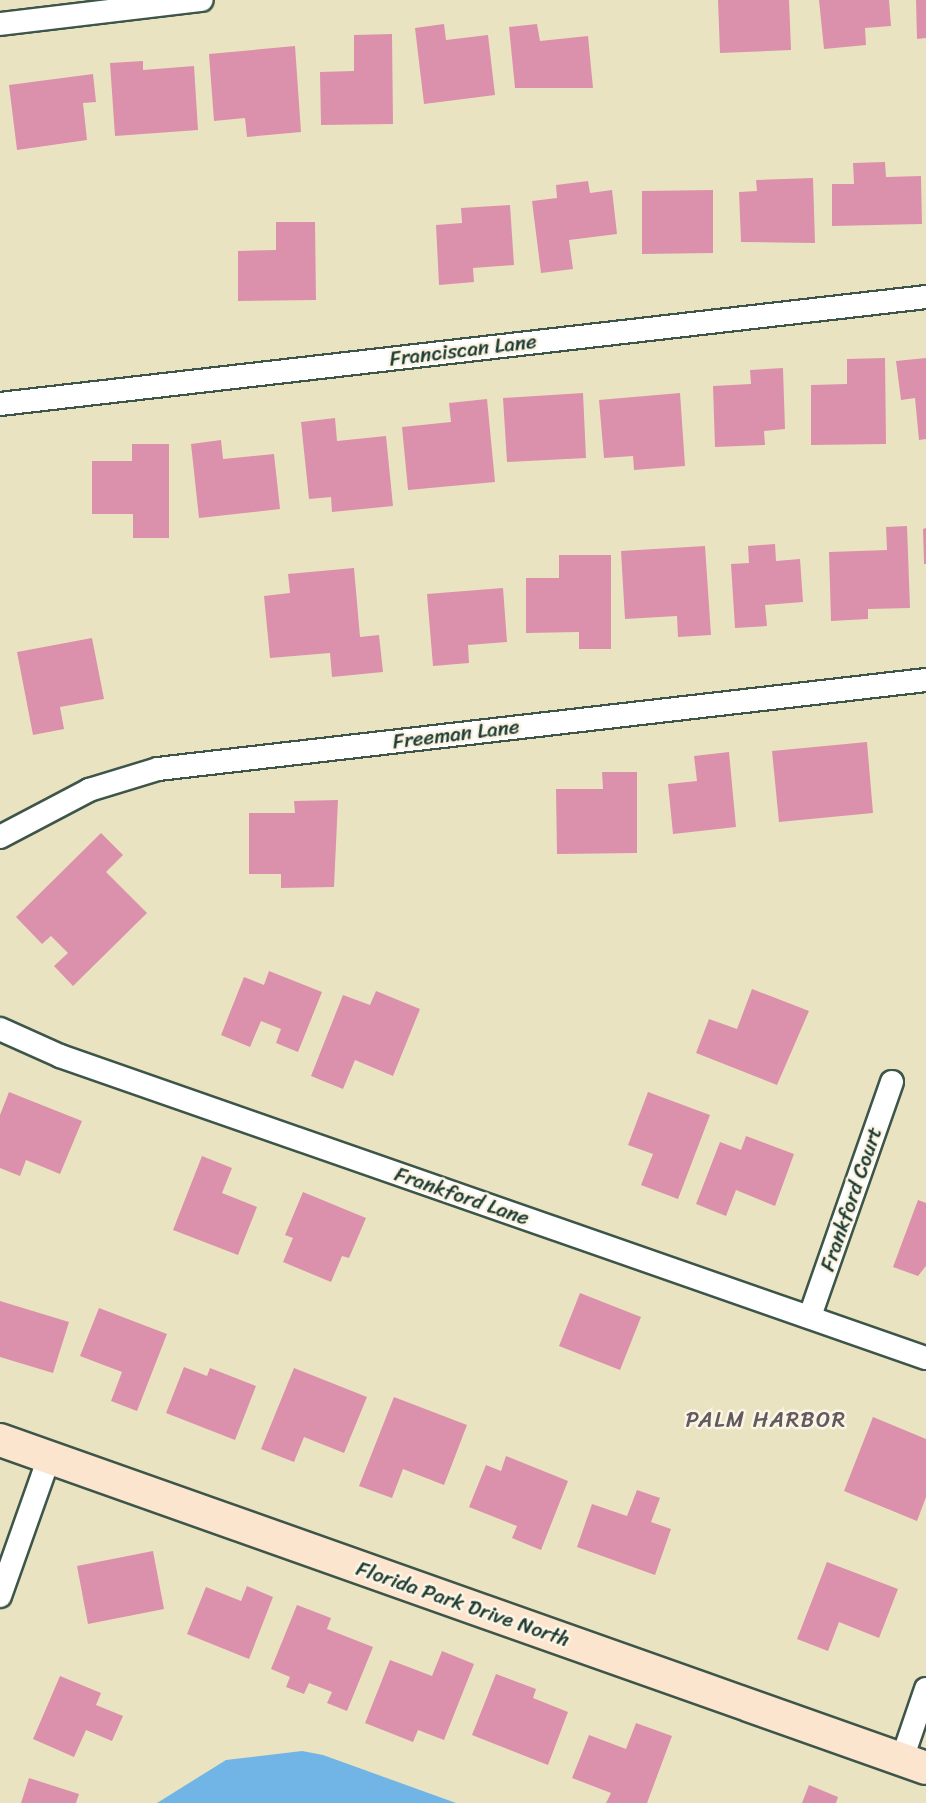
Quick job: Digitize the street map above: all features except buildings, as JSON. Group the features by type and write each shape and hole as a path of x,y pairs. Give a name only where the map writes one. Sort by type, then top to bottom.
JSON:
{"street":[{"path":"0,24 93,6 201,0"},
{"name":"Franciscan Lane","path":"0,404 926,297"},
{"name":"Freeman Lane","path":"0,837 89,790 158,769 926,680"},
{"name":"Frankford Lane","path":"0,1029 60,1056 926,1358"},
{"name":"Frankford Court","path":"810,1316 892,1082"},
{"name":"Florida Park Drive North","path":"0,1440 914,1764"},
{"path":"0,1596 49,1458"},
{"path":"914,1764 926,1689"}],"water":[{"path":"302,1751 323,1755 456,1803 157,1803 226,1760"}],"district":[{"name":"PALM HARBOR","path":"766,1420"}]}
